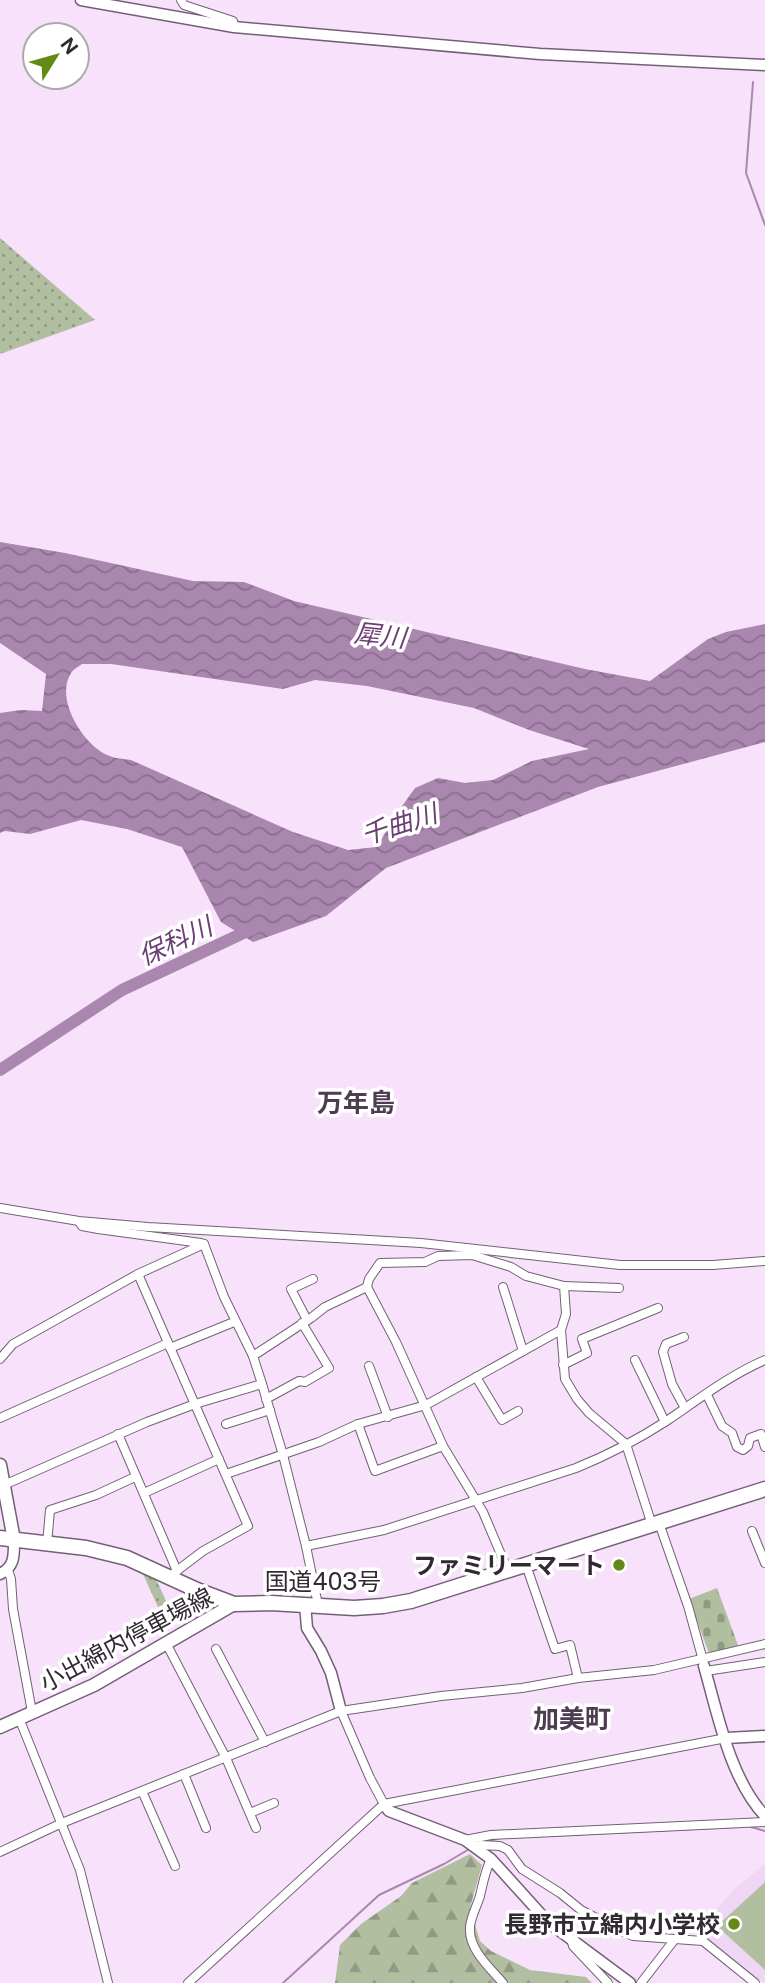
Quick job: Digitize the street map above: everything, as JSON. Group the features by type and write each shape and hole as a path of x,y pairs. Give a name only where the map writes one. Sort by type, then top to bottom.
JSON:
{"highway":[{"name":"国道403号","path":"7,1539 86,1548 127,1558 173,1574 197,1590 234,1604 355,1608 411,1601 765,1489"}],"main road":[{"path":"0,1465 5,1485 7,1539"},
{"name":"小出綿内停車場線","path":"0,1727 94,1685 234,1604"}],"street":[{"path":"82,0 234,27 540,54 765,65"},
{"path":"181,0 184,5 233,22 234,27"},
{"path":"0,1208 79,1221 207,1232 421,1243 472,1252 620,1265 713,1265 765,1261"},
{"path":"79,1221 82,1226 98,1229 204,1244"},
{"path":"0,1359 13,1344 138,1274 204,1244"},
{"path":"204,1244 234,1321 253,1356 283,1454 306,1546 312,1605 307,1628 331,1673 341,1711 384,1804 389,1811 465,1840 491,1858 548,1922 630,1983"},
{"path":"508,1571 476,1501 443,1446 396,1342 367,1287 369,1279 380,1263 425,1262 438,1256 472,1252 511,1267 526,1276 564,1286 619,1288"},
{"path":"118,1434 144,1493 173,1574 203,1551 248,1525 138,1274"},
{"path":"266,1399 299,1381 305,1382 328,1368 291,1289 313,1279"},
{"path":"564,1286 566,1314 561,1330 565,1379 589,1413 626,1444 688,1606 732,1761 747,1793 765,1816"},
{"path":"253,1356 325,1307 367,1287"},
{"path":"503,1287 523,1350"},
{"path":"563,1364 587,1353 582,1339 658,1308"},
{"path":"0,1418 234,1321"},
{"path":"226,1474 319,1442 358,1424 426,1405 561,1330"},
{"path":"684,1337 666,1344 663,1352 672,1384 685,1408"},
{"path":"635,1360 665,1422"},
{"path":"306,1546 383,1530 602,1458 665,1422 745,1369 765,1360"},
{"path":"369,1366 388,1417"},
{"path":"476,1377 502,1420 518,1411"},
{"path":"5,1485 118,1434 195,1404 262,1384"},
{"path":"707,1395 722,1426 732,1433 737,1447 743,1450 748,1446 750,1438 761,1434 765,1447"},
{"path":"226,1424 270,1410"},
{"path":"358,1424 375,1471 443,1446"},
{"path":"144,1493 219,1459"},
{"path":"47,1544 50,1510 96,1495 135,1477"},
{"path":"752,1531 765,1563"},
{"path":"7,1539 14,1559 4,1572 11,1579 13,1608 32,1712"},
{"path":"526,1565 555,1649 570,1645 578,1678"},
{"path":"166,1643 226,1758 256,1828"},
{"path":"704,1666 765,1644"},
{"path":"215,1649 265,1742"},
{"path":"0,1852 62,1823 341,1711 441,1696 522,1688 578,1678 765,1662"},
{"path":"19,1718 80,1870 108,1983"},
{"path":"188,1983 384,1804 726,1738 765,1735"},
{"path":"184,1774 206,1828"},
{"path":"142,1791 175,1866"},
{"path":"250,1812 275,1803"},
{"path":"465,1840 491,1835 765,1822"},
{"path":"475,1847 500,1846 508,1850 522,1869 581,1910 633,1936 703,1941 755,1983"},
{"path":"491,1858 484,1873 470,1934 474,1946 503,1983"},
{"path":"571,1939 573,1946 608,1983"},
{"path":"641,1983 676,1940"}],"shaded area":[{"name":"長野市立綿内小学校","path":"765,1864 765,1983 692,1939 734,1889"}],"green space":[{"path":"0,238 95,320 0,354"},
{"path":"142,1572 155,1577 167,1603 158,1607"},
{"path":"717,1588 739,1648 710,1656 689,1599"},
{"path":"470,1854 482,1865 470,1908 480,1941 491,1951 530,1970 586,1977 592,1983 335,1983 340,1945 361,1924 401,1896 412,1883"},
{"path":"765,1882 765,1970 717,1926"}],"water":[{"path":"0,542 193,581 244,582 294,601 585,669 650,681 708,639 726,632 765,624 765,742 598,787 386,868 326,916 253,942 221,922 182,847 127,829 81,820 30,834 5,831 0,833 0,713 42,711 46,674 0,643","holes":["82,664 111,664 283,689 315,680 367,686 474,708 529,730 589,749 532,761 493,780 465,783 438,778 415,788 377,847 348,850 293,832 131,760 105,754 96,748 74,719 66,696 67,685 71,673"]}],"waterway":[{"path":"753,82 746,173 765,225"},
{"name":"保科川","path":"0,1070 122,990 256,927"},
{"path":"485,1842 500,1838 738,1827"},
{"path":"751,1827 765,1831"},
{"path":"283,1983 379,1895 471,1848"}],"place":[{"name":"ファミリーマート","path":"619,1565"},
{"name":"長野市立綿内小学校","path":"734,1924"}],"district":[{"name":"万年島","path":"356,1102"},
{"name":"加美町","path":"572,1718"}],"water label":[{"name":"犀川","path":"380,635"},
{"name":"千曲川","path":"399,824"}]}
